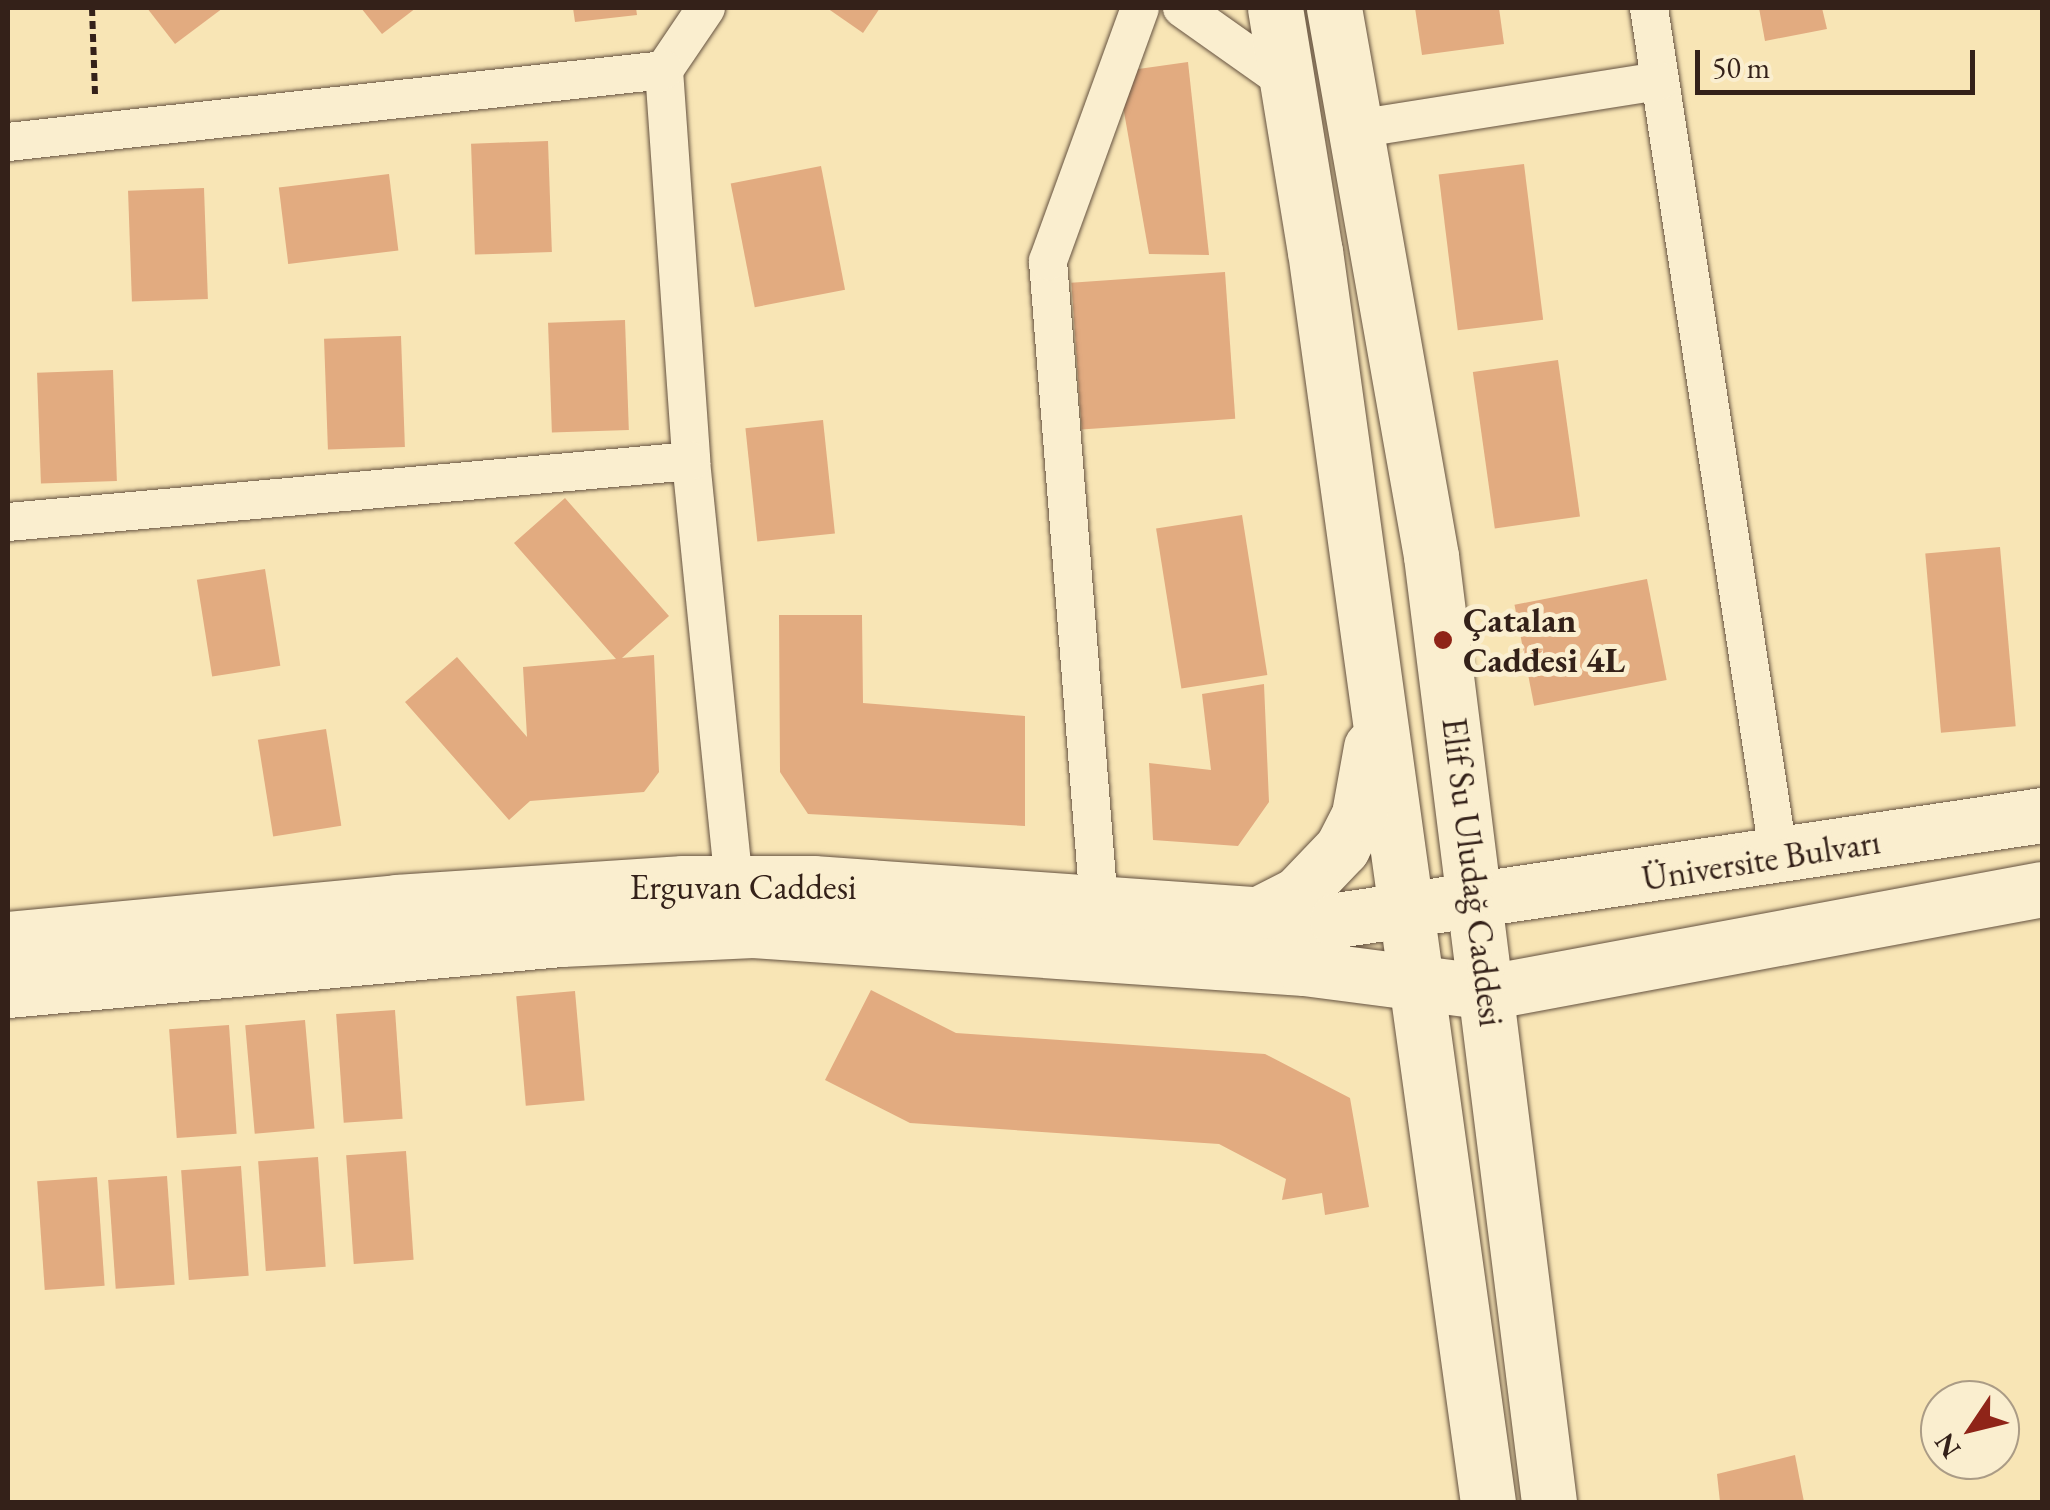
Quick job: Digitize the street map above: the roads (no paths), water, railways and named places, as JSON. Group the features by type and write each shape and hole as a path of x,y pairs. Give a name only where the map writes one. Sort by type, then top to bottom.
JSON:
{"main road":[{"name":"Elif Su Uludağ Caddesi","path":"1276,8 1408,913 1488,1502"},
{"name":"Elif Su Uludağ Caddesi","path":"1334,8 1431,556 1478,901 1549,1502"},
{"path":"1255,916 1298,894 1342,848 1363,797 1376,705"},
{"name":"Üniversite Bulvarı","path":"1478,901 1779,859 2042,815"},
{"name":"Erguvan Caddesi","path":"8,939 396,902 734,883 1337,920 1478,901"},
{"path":"8,990 561,939 753,930 847,932 1286,966 1488,992 2042,889"}],"street":[{"path":"706,8 664,70 690,461 734,883"},
{"path":"1098,905 1048,261 1140,8"},
{"path":"1182,8 1288,83"},
{"path":"1649,8 1779,859"},
{"path":"8,142 664,70"},
{"path":"1356,128 1659,81"},
{"path":"8,522 690,461"}],"place":[{"name":"Çatalan Caddesi 4L","path":"1443,640"}]}
